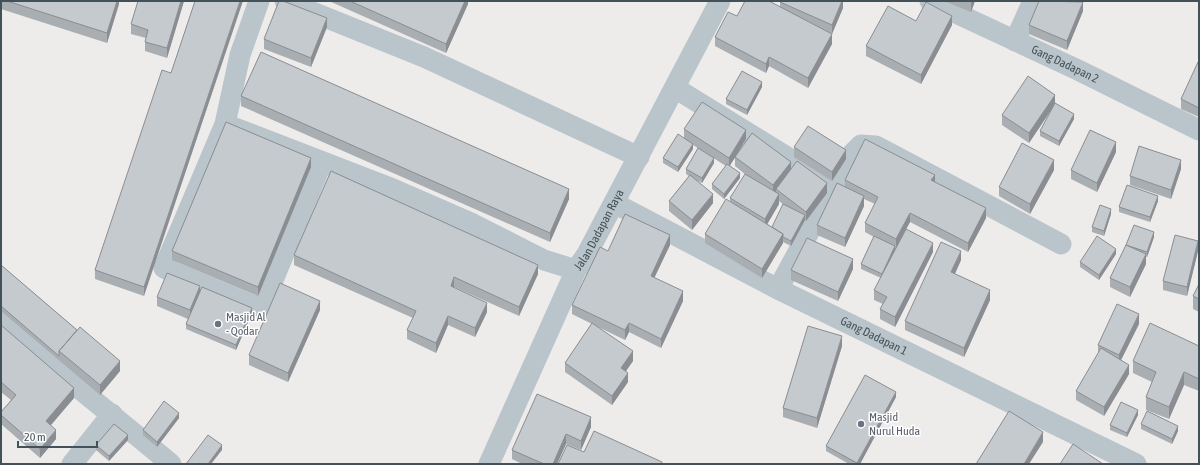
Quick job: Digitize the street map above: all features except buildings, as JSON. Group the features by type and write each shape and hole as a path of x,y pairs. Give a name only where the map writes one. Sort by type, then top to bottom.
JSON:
{"street":[{"path":"260,1 240,55 225,124 164,268 261,309 322,162"},
{"path":"285,1 424,57 639,157"},
{"name":"Jalan Dadapan Raya","path":"489,464 576,270 587,254 639,157 720,1"},
{"name":"Gang Dadapan 2","path":"930,1 1199,130"},
{"path":"1015,41 1033,1"},
{"path":"675,88 834,186"},
{"path":"225,124 288,147 322,162 388,187 466,221 544,260 576,270"},
{"path":"778,289 834,186 856,149 860,145 876,146 1061,244"},
{"name":"Gang Dadapan 1","path":"614,203 778,289 1136,464"},
{"path":"1,322 40,357 112,414 171,464"},
{"path":"72,464 112,414"}],"place":[{"name":"Masjid Al - Qodar","path":"218,324"},
{"name":"Masjid Nurul Huda","path":"861,424"}]}
